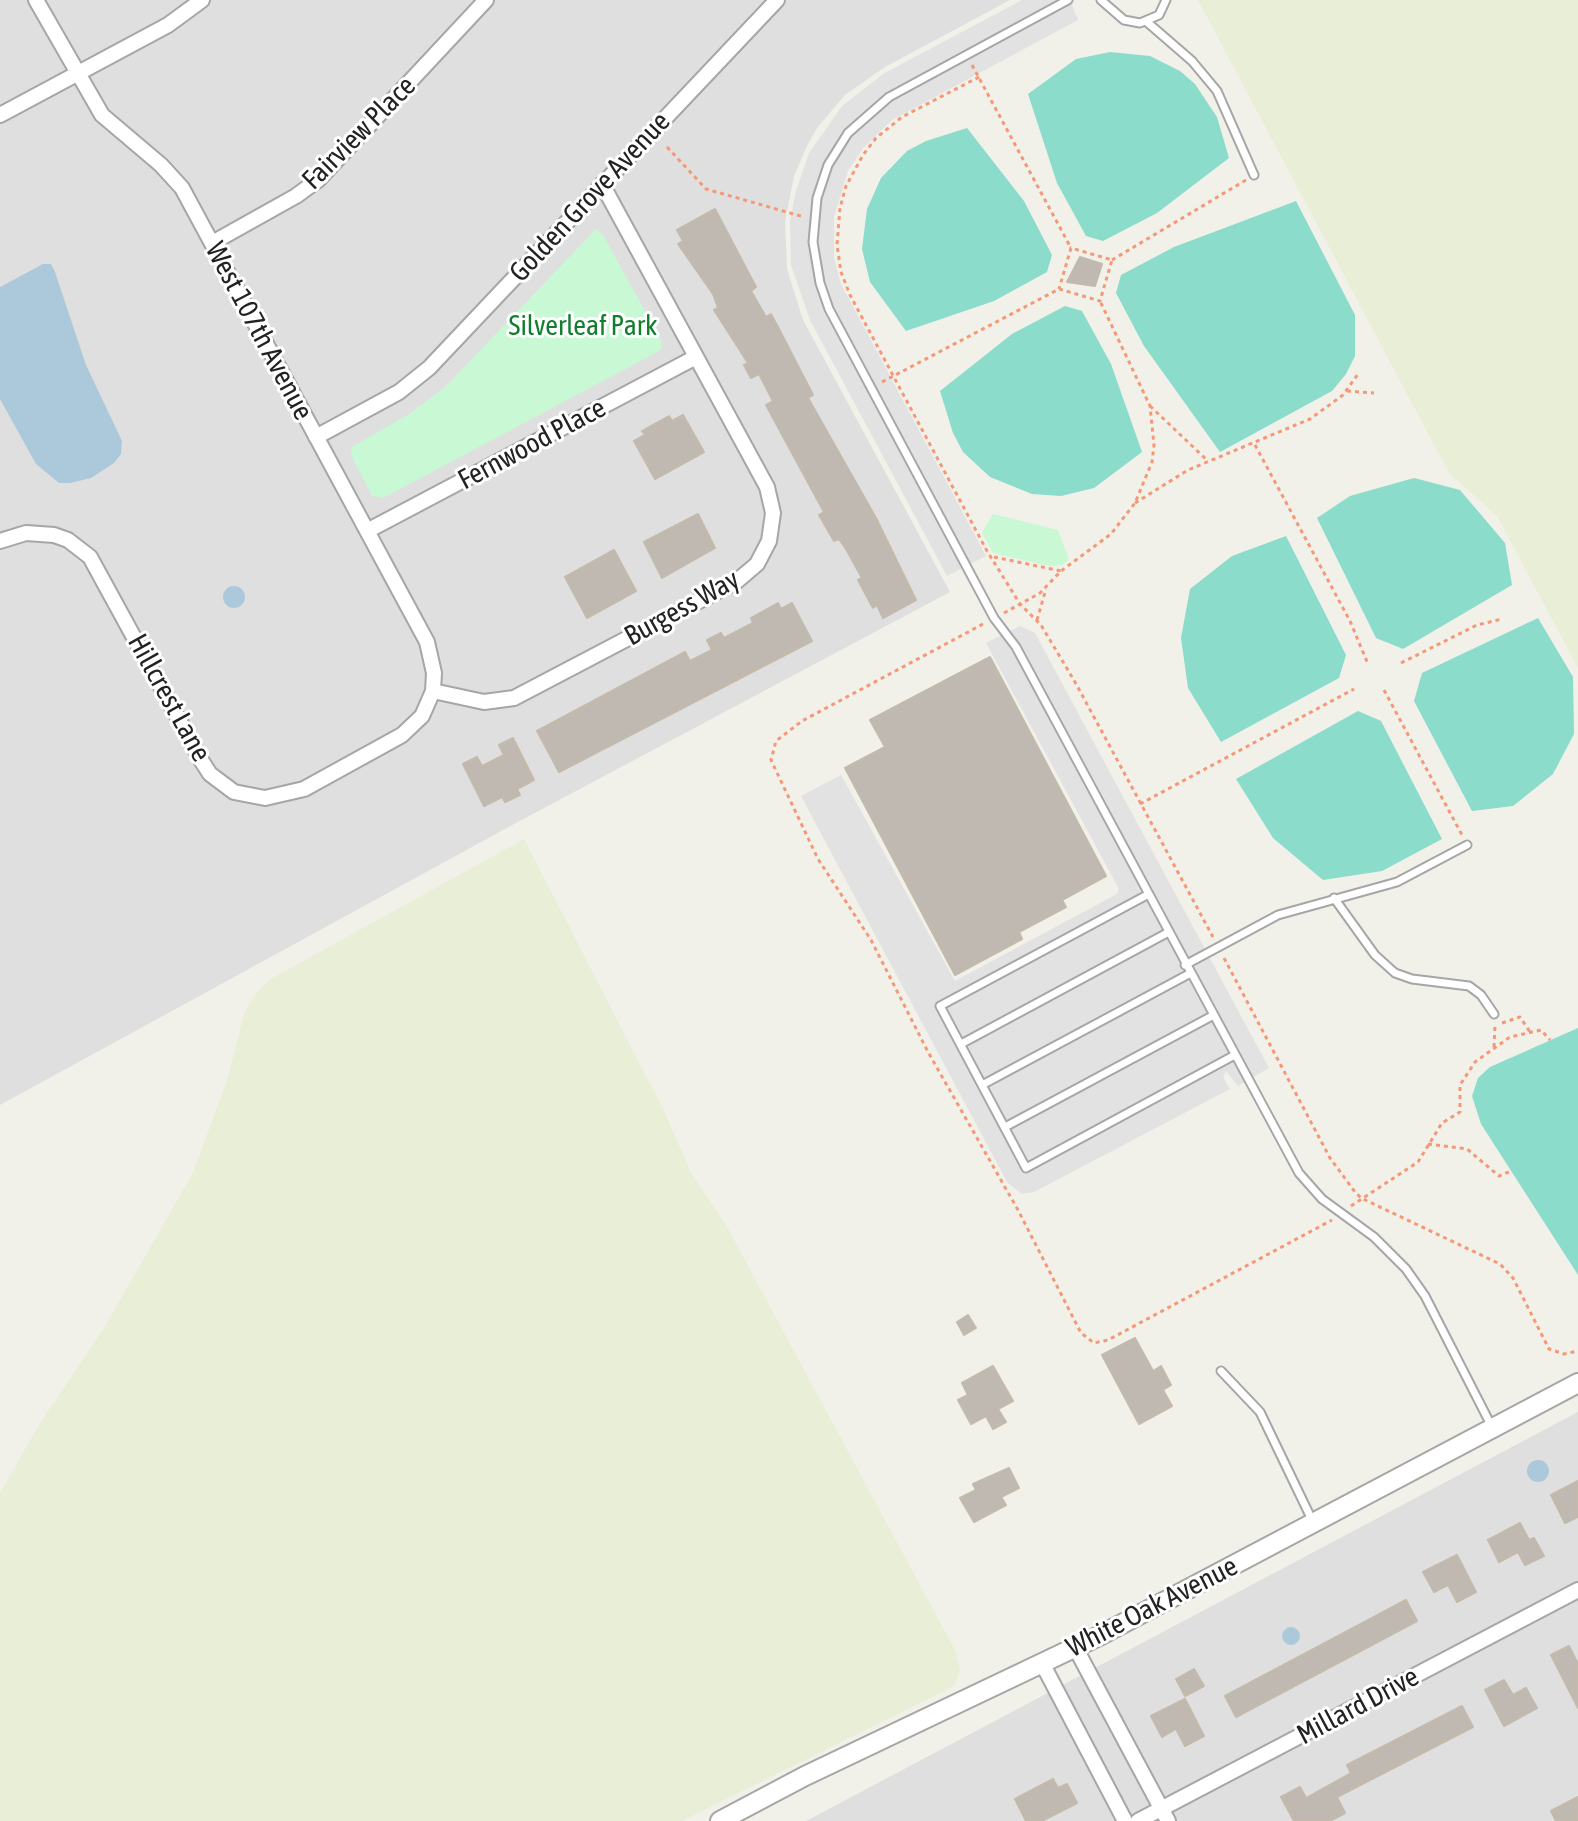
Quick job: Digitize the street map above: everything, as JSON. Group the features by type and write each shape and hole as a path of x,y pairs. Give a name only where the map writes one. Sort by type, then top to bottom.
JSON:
{"street":[{"name":"West 107th Avenue","path":"36,0 76,74 109,123 175,180 212,243 427,642 434,673 433,691"},
{"path":"0,115 168,25 202,0"},
{"name":"Fairview Place","path":"212,243 285,203 318,180 486,0"},
{"name":"Golden Grove Avenue","path":"316,437 385,400 420,377 777,0"},
{"name":"Burgess Way","path":"433,691 484,702 514,698 737,581 757,564 773,527 770,498 602,184"},
{"name":"Fernwood Place","path":"367,531 696,357"},
{"name":"Hillcrest Lane","path":"0,541 26,533 54,535 68,540 90,557 201,760 222,784 248,797 291,795 389,743 414,726 433,691"},
{"name":"White Oak Avenue","path":"720,1821 805,1776 1075,1647 1578,1383"},
{"name":"Millard Drive","path":"1138,1821 1165,1815 1578,1590"},
{"path":"1075,1647 1165,1815"},
{"path":"1042,1663 1125,1821"}],"lane":[{"path":"1068,0 874,108 848,133 828,165 813,220 814,257 824,296 994,618 1016,647 1233,1056 1299,1173 1322,1199 1387,1248 1415,1282 1492,1428"},
{"path":"1101,0 1124,20 1147,22 1159,15 1166,0"},
{"path":"1147,22 1192,61 1217,91 1254,175"},
{"path":"1185,965 1278,915 1411,876 1467,845"},
{"path":"1147,895 940,1006 1026,1168 1233,1056"},
{"path":"1334,898 1375,955 1395,973 1412,979 1469,986 1481,995 1494,1014"},
{"path":"961,1044 1167,933"},
{"path":"982,1085 1189,974"},
{"path":"1005,1127 1212,1016"},
{"path":"1221,1371 1260,1412 1314,1524"}],"path":[{"path":"1059,289 1071,248 983,79 973,79 894,123 869,146 850,176 842,197 837,232 845,283 992,557 1020,604 1037,620 1081,692 1330,1158 1361,1198 1504,1267 1549,1349 1560,1354 1578,1351"},
{"path":"667,147 706,189 813,220"},
{"path":"1209,462 1150,406 1100,301 1112,260 1254,175"},
{"path":"1071,248 1112,260"},
{"path":"872,388 1059,289 1100,301"},
{"path":"1135,503 1209,462 1310,419 1347,391 1358,374"},
{"path":"1347,391 1374,393"},
{"path":"1020,604 1046,589 1061,571 1107,538 1135,503 1153,453 1150,406"},
{"path":"1255,445 1350,621 1368,664"},
{"path":"992,557 1061,571"},
{"path":"1037,620 1046,589"},
{"path":"1401,663 1477,625 1502,619"},
{"path":"1140,804 1354,689"},
{"path":"1384,690 1467,845"},
{"path":"1494,1014 1494,1049"},
{"path":"1495,1026 1520,1017 1530,1032"},
{"path":"1361,1198 1412,1167 1442,1123 1460,1112 1460,1085 1468,1069 1510,1037 1544,1030 1550,1040"},
{"path":"1428,1144 1471,1150 1499,1176 1511,1171"}],"shaded area":[{"path":"0,0 1010,0 885,67 845,95 817,128 806,148 794,176 785,222 787,269 803,320 950,592 514,824 0,1105"},
{"path":"1022,0 1070,0 1078,20 892,120 863,148 848,171 834,217 834,258 841,284 986,556 947,576 810,320 791,265 790,221 809,153 842,106 883,74"},
{"path":"1110,52 1150,56 1180,71 1195,84 1217,117 1229,158 1157,213 1103,241 1086,236 1057,183 1028,94 1076,59"},
{"path":"967,128 1024,201 1052,255 1047,272 994,301 906,331 870,282 862,249 867,209 881,178 907,151 926,141"},
{"path":"1296,201 1355,315 1355,356 1332,391 1220,452 1144,346 1116,293 1121,275 1174,247"},
{"path":"43,264 51,264 55,272 86,365 122,441 121,454 114,463 91,478 70,483 59,483 36,464 0,399 0,287"},
{"path":"1065,306 1082,311 1111,364 1142,452 1094,488 1061,496 1032,494 990,477 963,452 953,433 940,391 1012,334"},
{"path":"1414,478 1460,490 1505,543 1512,585 1403,649 1376,638 1317,518 1350,496"},
{"path":"1286,536 1346,655 1339,678 1221,742 1188,688 1181,638 1190,589 1232,556"},
{"path":"234,586 242,589 245,597 242,605 234,608 226,605 223,597 226,589"},
{"path":"1538,618 1573,677 1574,734 1553,774 1513,806 1472,811 1414,701 1422,673"},
{"path":"1020,626 1035,633 1269,1068 1238,1086 1226,1071 1223,1077 1230,1089 1034,1192 1022,1194 1007,1182 801,796 841,775 955,981 1117,894 1119,889 986,643"},
{"path":"1358,711 1381,721 1442,839 1382,871 1323,880 1273,838 1236,779"},
{"path":"1578,1028 1578,1275 1481,1124 1472,1096 1478,1078 1490,1067"},
{"path":"1578,1412 1578,1821 806,1821"},
{"path":"1538,1460 1546,1463 1549,1471 1546,1479 1538,1482 1530,1479 1527,1471 1530,1463"},
{"path":"1291,1627 1300,1636 1291,1645 1282,1636"}],"green space":[{"path":"1198,0 1578,0 1578,668 1497,516 1449,473"},
{"name":"Silverleaf Park","path":"596,229 603,235 661,340 661,350 383,498 372,496 351,455 352,447 409,414 446,386"},
{"path":"993,514 1058,530 1069,560 1062,565 1049,566 993,553 982,533"},
{"path":"524,839 665,1113 691,1173 726,1225 955,1650 960,1670 954,1686 682,1821 0,1821 0,1493 40,1423 105,1326 193,1173 228,1077 244,1014 254,996 269,980"}],"building":[{"path":"715,209 756,287 751,291 766,317 771,314 778,327 813,395 808,398 876,518 916,600 883,618 877,605 873,608 858,580 862,578 846,549 839,539 834,541 819,515 824,512 766,405 773,401 759,374 751,378 744,365 748,363 714,310 718,308 713,294 678,244 683,241 677,230"},
{"path":"1080,257 1102,264 1095,286 1067,282"},
{"path":"683,415 704,452 655,479 634,441 645,435 642,431 669,416 672,421"},
{"path":"698,514 715,548 662,578 644,542"},
{"path":"614,550 636,591 587,618 565,577"},
{"path":"778,603 781,609 792,603 812,641 559,772 537,731 685,652 690,661 712,650 707,640 721,633 724,638 753,623 751,618"},
{"path":"990,657 1106,876 1062,900 1066,907 1019,932 1022,939 955,975 845,768 885,747 870,720"},
{"path":"513,738 534,780 517,789 520,795 505,802 502,797 484,806 463,764 477,757 482,766 504,755 499,745"},
{"path":"968,1315 976,1328 964,1335 957,1322"},
{"path":"1135,1338 1153,1371 1161,1366 1171,1385 1163,1390 1172,1406 1139,1424 1102,1355"},
{"path":"993,1366 1013,1401 998,1409 1006,1422 993,1429 986,1416 971,1424 958,1400 968,1395 962,1383"},
{"path":"1009,1468 1019,1488 1001,1497 1006,1505 974,1522 960,1498 976,1490 973,1484"},
{"path":"1578,1481 1578,1517 1565,1523 1551,1495"},
{"path":"1520,1523 1529,1540 1534,1538 1544,1556 1525,1565 1518,1552 1499,1562 1488,1540"},
{"path":"1457,1555 1476,1592 1457,1602 1448,1585 1434,1592 1423,1572"},
{"path":"1406,1600 1417,1621 1236,1717 1225,1696"},
{"path":"1569,1646 1578,1664 1578,1708 1551,1655"},
{"path":"1194,1669 1204,1686 1185,1696 1176,1679"},
{"path":"1504,1680 1513,1695 1526,1688 1537,1708 1504,1726 1485,1690"},
{"path":"1185,1699 1204,1736 1185,1746 1176,1729 1162,1737 1151,1716"},
{"path":"1462,1706 1473,1727 1337,1797 1345,1813 1330,1821 1294,1821 1281,1797 1300,1787 1306,1798 1351,1773 1347,1765"},
{"path":"1053,1779 1058,1788 1067,1784 1077,1803 1042,1821 1026,1821 1015,1799"},
{"path":"1578,1797 1578,1821 1556,1821 1551,1811"}]}
